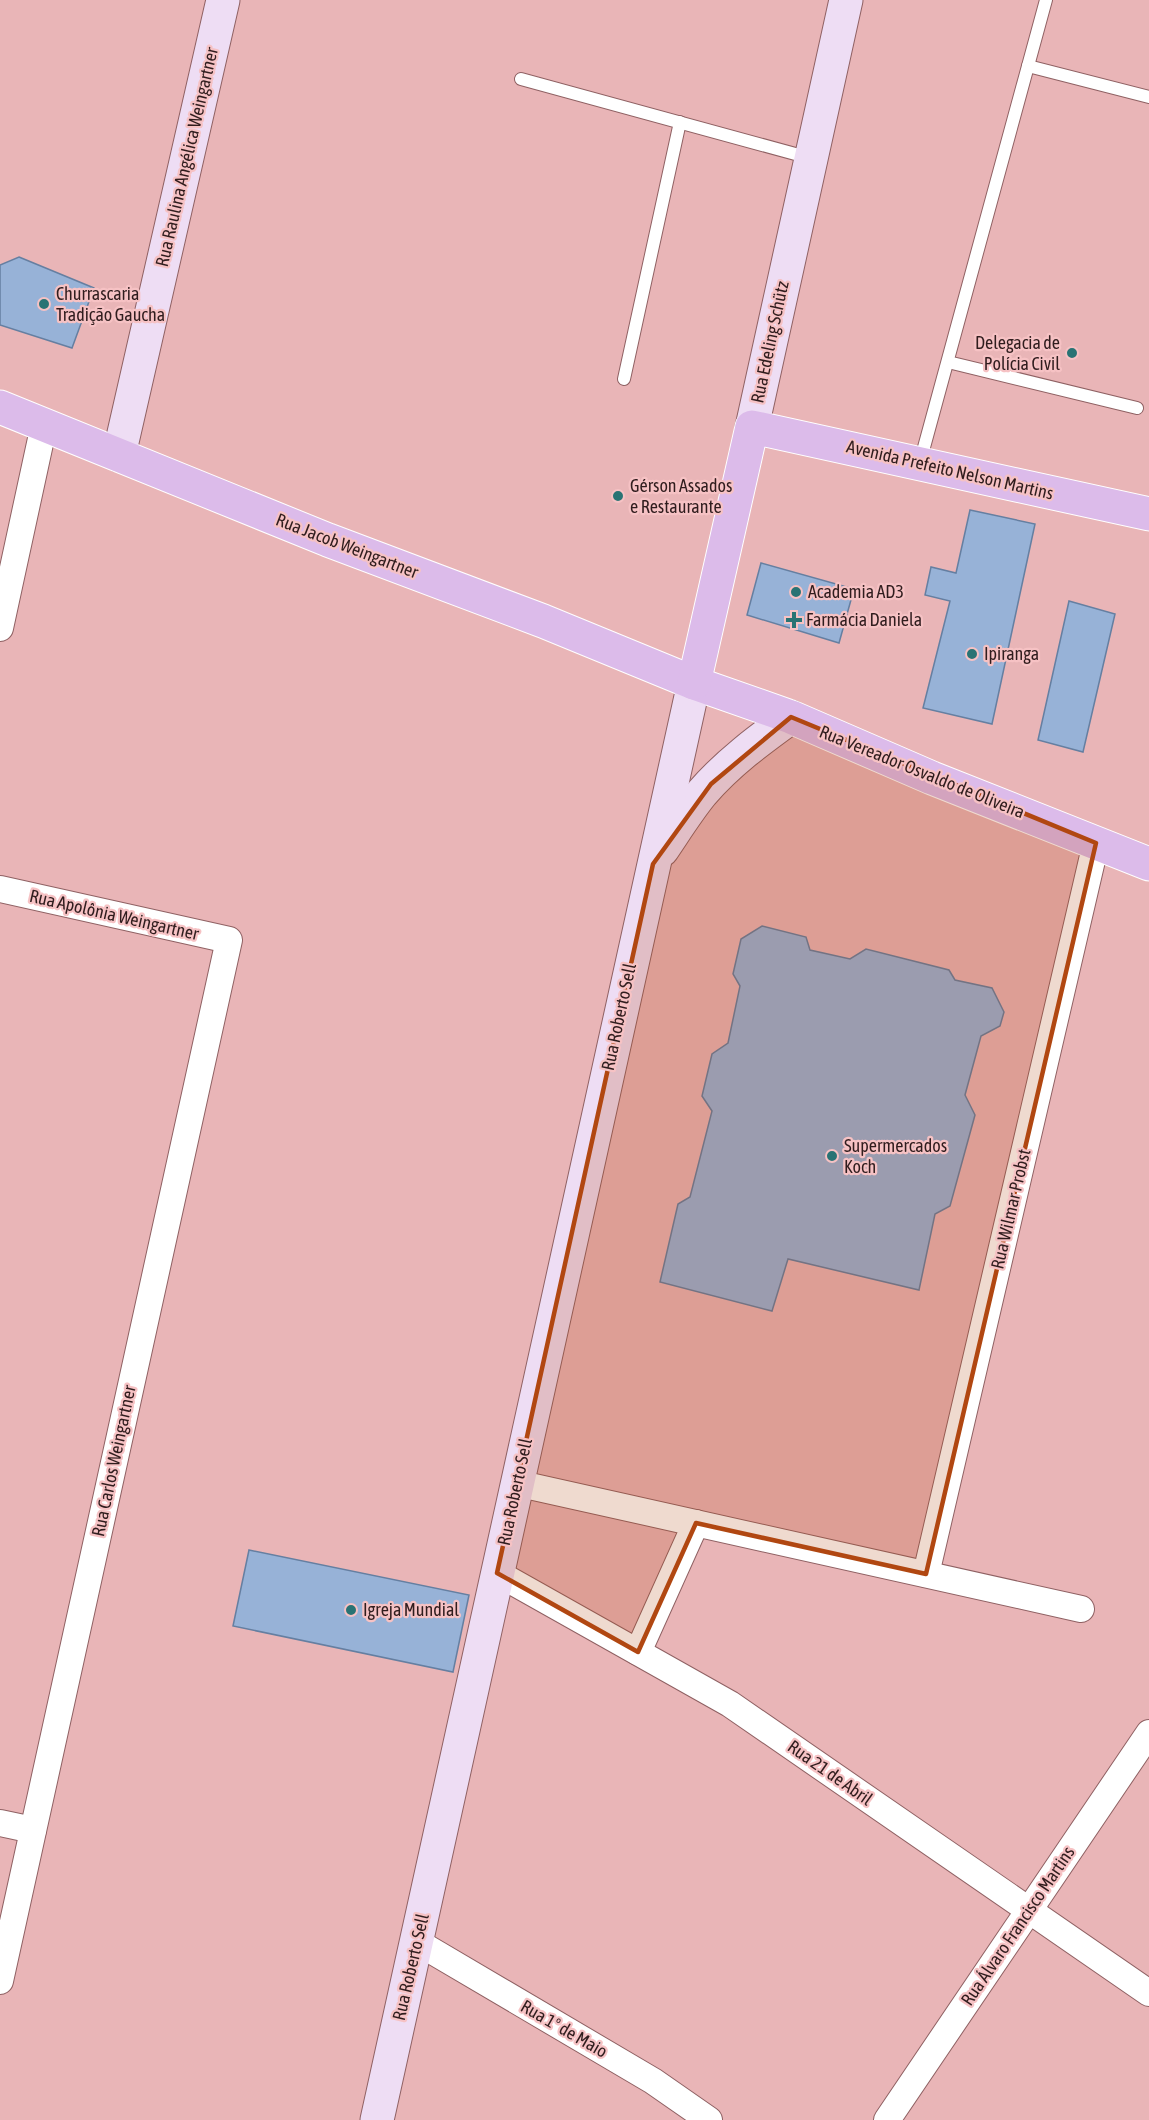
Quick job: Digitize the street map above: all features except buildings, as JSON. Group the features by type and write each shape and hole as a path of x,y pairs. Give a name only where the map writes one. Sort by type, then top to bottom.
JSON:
{"main road":[{"name":"Rua Raulina Angélica Weingartner","path":"119,455 224,0"},
{"name":"Rua Edeling Schütz","path":"694,683 846,0"},
{"name":"Rua Jacob Weingartner","path":"0,408 328,540 543,621 694,683"},
{"name":"Avenida Prefeito Nelson Martins","path":"752,426 1149,514"},
{"name":"Rua Vereador Osvaldo de Oliveira","path":"694,683 791,717 932,778 1149,864"},
{"name":"Rua Roberto Sell","path":"377,2120 694,683"},
{"name":"Rua Roberto Sell","path":"653,864 701,794 744,753 791,717"}],"street":[{"path":"0,628 44,425"},
{"name":"Rua Wilmar Probst","path":"926,1574 1096,843"},
{"name":"Rua Apolônia Weingartner","path":"0,890 229,940"},
{"name":"Rua Carlos Weingartner","path":"0,1981 229,940"},
{"path":"516,1483 1081,1609"},
{"path":"638,1652 696,1523"},
{"name":"Rua 21 de Abril","path":"497,1573 730,1704 1149,1993"},
{"name":"Rua Álvaro Francisco Martins","path":"887,2120 1149,1733"},
{"path":"0,1823 33,1830"},
{"name":"Rua 1° de Maio","path":"417,1942 653,2081 710,2120"}],"lane":[{"path":"920,464 1046,0"},
{"path":"1028,66 1149,97"},
{"path":"520,79 811,158"},
{"path":"624,379 680,122"},
{"path":"948,362 1137,408"}],"highlighted area":[{"path":"791,717 1096,843 926,1574 696,1523 638,1652 497,1573 653,864 711,784"}],"place":[{"name":"Churrascaria Tradição Gaucha","path":"44,304"},
{"name":"Delegacia de Polícia Civil","path":"1072,353"},
{"name":"Gérson Assados e Restaurante","path":"618,496"},
{"name":"Academia AD3","path":"796,592"},
{"name":"Farmácia Daniela","path":"794,620"},
{"name":"Ipiranga","path":"972,654"},
{"name":"Supermercados Koch","path":"832,1156"},
{"name":"Igreja Mundial","path":"351,1610"}]}
